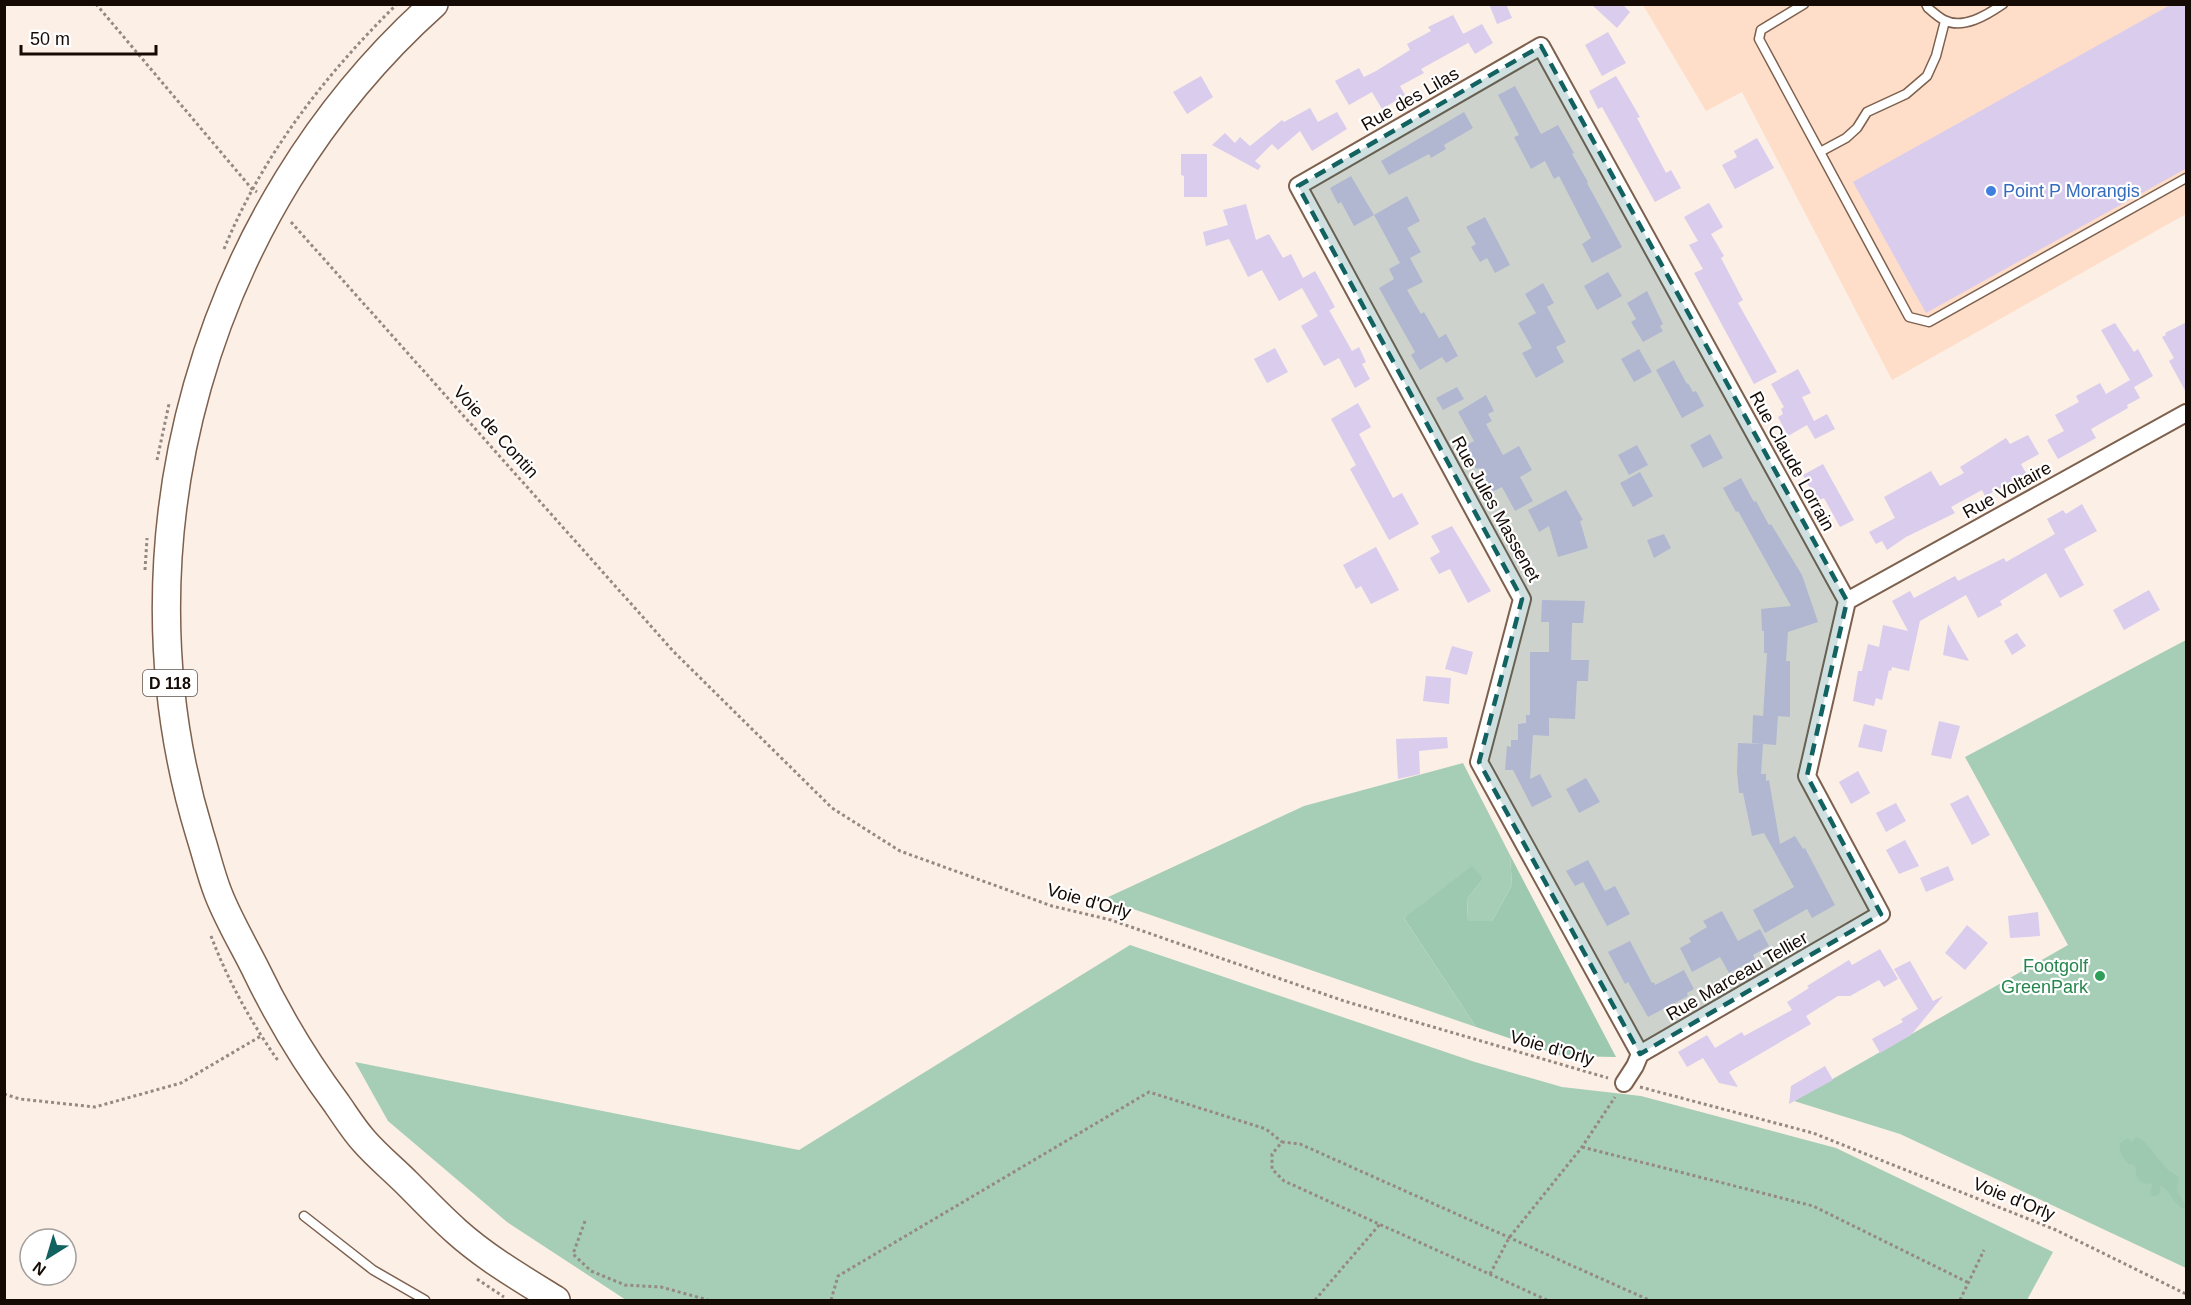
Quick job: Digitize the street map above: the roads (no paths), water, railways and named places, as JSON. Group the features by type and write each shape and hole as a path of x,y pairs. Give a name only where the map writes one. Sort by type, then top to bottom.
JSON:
{"main road":[{"name":"D 118","path":"434,4 383,52 263,196 242,266 204,363 183,438 172,509 167,581 166,636 172,709 189,797 218,893 279,1019 318,1079 363,1140 457,1232 516,1275 556,1300"}],"street":[{"name":"Rue des Lilas","path":"1298,186 1541,46"},
{"name":"Rue Claude Lorrain","path":"1541,46 1846,601"},
{"name":"Rue Jules Massenet","path":"1298,186 1522,599 1479,762 1640,1054"},
{"name":"Rue Voltaire","path":"1846,601 2187,413"},
{"name":"Rue Marceau Tellier","path":"1640,1054 1881,914 1807,776 1846,601"},
{"path":"1624,1083 1640,1054"}],"lane":[{"path":"1804,4 1761,30 1759,39 1909,317 1929,322 2187,178"},
{"path":"1926,4 1945,21 1961,23 1983,17 2003,4"},
{"path":"1820,152 1846,138 1857,129 1867,112 1906,94 1927,76 1936,56 1945,21"},
{"path":"304,1216 373,1270 425,1300"}],"place":[{"name":"Point P Morangis","path":"1991,191"},
{"name":"Footgolf GreenPark","path":"2100,976"}]}
